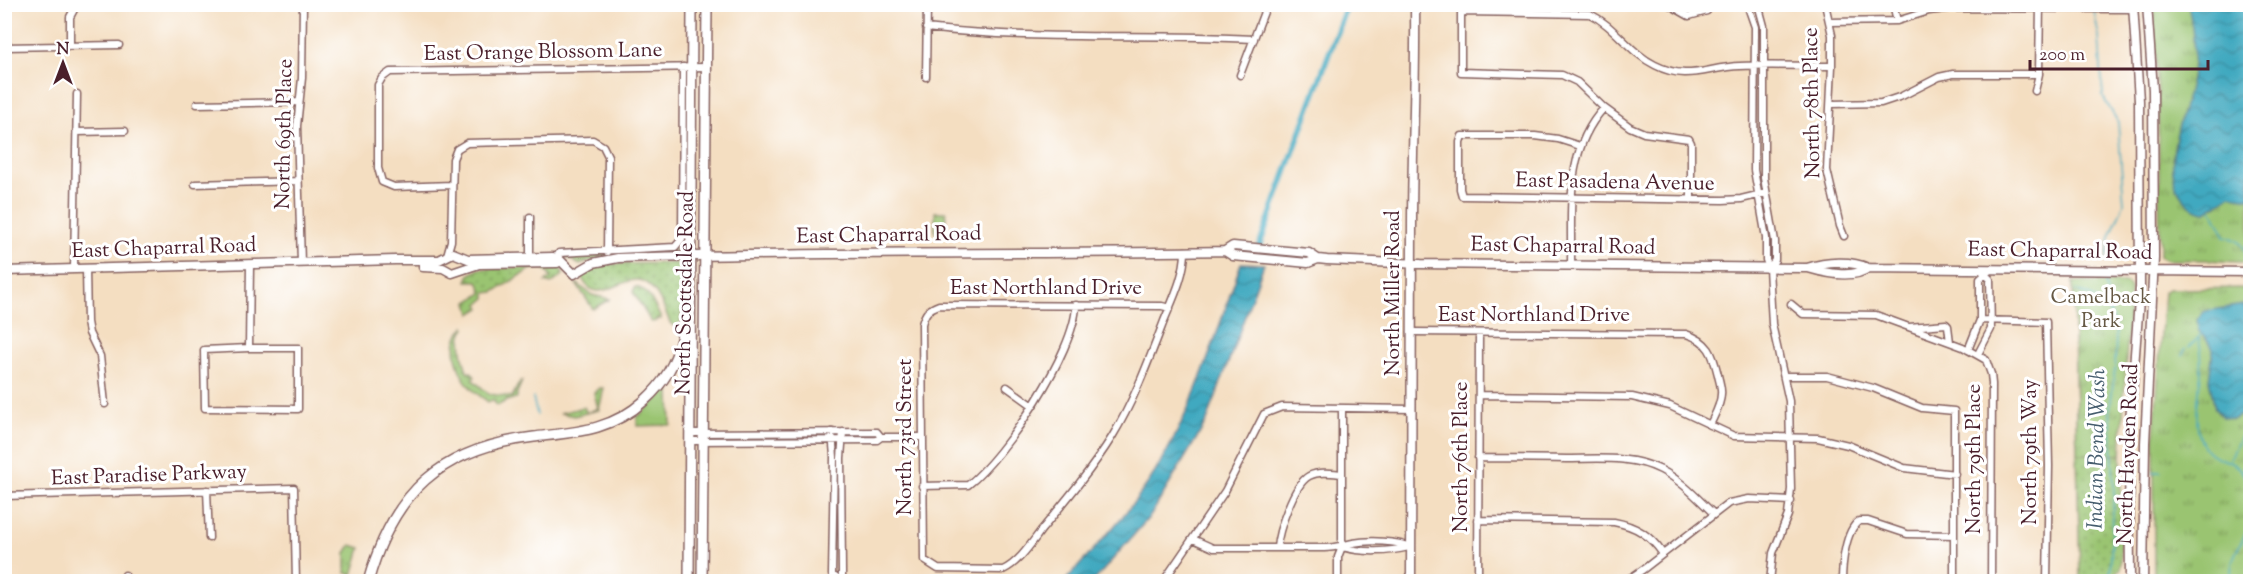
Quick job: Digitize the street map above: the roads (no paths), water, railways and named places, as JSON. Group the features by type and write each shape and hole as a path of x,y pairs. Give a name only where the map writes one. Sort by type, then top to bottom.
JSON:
{"main road":[{"name":"North Scottsdale Road","path":"689,582 692,256 688,67 692,4"},
{"name":"North Scottsdale Road","path":"702,582 707,4"},
{"name":"North Miller Road","path":"1411,582 1415,4"},
{"name":"North Hayden Road","path":"2143,582 2145,443 2154,272 2153,90 2147,4"},
{"name":"North Hayden Road","path":"2130,582 2129,434 2136,361 2140,271 2139,101 2134,7"},
{"name":"East Chaparral Road","path":"450,258 452,273 460,268 487,261 530,257 559,260 574,274 593,263 618,258 692,256 1185,251 1225,250 1233,246 1242,246 1309,253 1318,259"},
{"name":"East Chaparral Road","path":"1225,250 1233,256 1308,263 1318,259 1412,263 1807,268 1822,263 1860,264 1868,268 1982,271 1993,268 2250,272"},
{"name":"East Chaparral Road","path":"4,271 421,261 450,258 487,261 559,260"},
{"path":"450,258 462,263 460,268"},
{"path":"368,582 384,534 405,501 432,474 462,455 491,444 593,430 630,412 654,391 669,370 678,350 685,313 691,302"}],"street":[{"path":"70,46 70,17 77,4"},
{"name":"North 69th Place","path":"301,263 298,102 302,78 303,4"},
{"path":"926,77 927,4"},
{"path":"1240,75 1267,4"},
{"path":"1461,4 1461,72 1562,75 1577,82 1604,108 1629,127 1644,133 1689,139 1691,143 1691,200"},
{"path":"1668,4 1689,16 1707,11"},
{"path":"1747,4 1754,20 1754,170 1766,238 1766,260 1770,268 1772,324 1789,401 1791,438 1791,501 1773,553 1770,582"},
{"path":"1758,4 1764,26 1764,178 1775,241 1775,260 1770,268"},
{"name":"North 78th Place","path":"1825,4 1830,22 1832,66 1832,104 1827,170 1844,236"},
{"path":"1893,4 1897,21"},
{"path":"2035,92 2039,74 2040,7"},
{"path":"1830,22 1897,21 1942,9 2134,7"},
{"path":"1462,12 1590,14 1645,60 1670,72 1692,75 1729,67 1832,66"},
{"path":"926,28 1014,35 1194,36 1254,39"},
{"path":"4,46 119,45"},
{"path":"559,260 559,254 675,247 682,239 688,67"},
{"name":"East Orange Blossom Lane","path":"452,186 394,187 382,182 378,168 378,86 382,78 390,72 707,67"},
{"path":"1832,104 1881,103 1902,96 1939,77 1953,74 2039,74"},
{"path":"74,269 77,94"},
{"path":"197,104 298,102"},
{"path":"1571,265 1574,168 1580,146 1593,120 1604,108"},
{"path":"77,132 125,131"},
{"name":"East Pasadena Avenue","path":"1580,146 1558,139 1535,136 1462,136 1460,189 1462,196 1732,200 1767,192"},
{"path":"450,258 453,159 457,149 467,143 593,141 603,146 608,156 607,252"},
{"path":"195,183 298,181"},
{"path":"530,217 530,257"},
{"path":"1170,308 1185,264 1185,251"},
{"path":"249,348 250,264"},
{"path":"86,269 87,322 89,333 100,356 105,404"},
{"path":"1968,350 1980,320 1982,271"},
{"name":"North 79th Place","path":"1982,271 1990,279 1991,329 1978,354 1986,360 1992,384 1991,582"},
{"path":"1980,301 1990,301"},
{"path":"1791,304 1803,314 1876,315 1978,354"},
{"name":"East Northland Drive","path":"925,314 930,308 939,305 1162,306 1170,308"},
{"path":"922,486 968,485 1009,439 1063,352 1074,322 1076,305"},
{"name":"North 73rd Street","path":"925,314 922,324 924,560 938,569 1003,570 1011,566 1061,507 1112,436 1142,377 1170,308"},
{"path":"1980,320 1990,320"},
{"name":"North 79th Way","path":"1990,320 2046,322 2049,466 2046,582"},
{"path":"1909,327 1930,323 1946,324 1950,342"},
{"name":"East Northland Drive","path":"1411,332 1686,334 1702,340 1711,351 1721,394 1710,425"},
{"name":"North 76th Place","path":"1478,582 1479,333"},
{"path":"249,348 298,348 298,409 205,408 204,350 249,348"},
{"path":"1784,376 1835,377 1873,388 1922,408 1954,411 1954,582"},
{"path":"1007,387 1032,405"},
{"path":"1479,395 1632,397 1670,406 1734,436 1818,438 1833,441 1904,468 1954,474"},
{"path":"1163,582 1226,491 1259,420 1269,411 1282,407 1411,409"},
{"path":"1338,582 1338,557 1342,547 1342,408"},
{"path":"832,432 832,440 834,458 838,512 843,573 838,579 832,574 838,512 843,432"},
{"path":"690,437 832,432 877,432 881,437"},
{"path":"703,436 832,440 923,437"},
{"path":"1478,458 1612,459 1644,464 1675,478 1714,514"},
{"path":"1277,548 1281,526 1302,482 1310,476 1321,473 1342,474"},
{"name":"East Paradise Parkway","path":"4,496 294,488 296,582"},
{"path":"207,490 209,538"},
{"path":"1620,582 1632,577 1714,514 1738,500 1791,501"},
{"path":"1478,520 1627,524 1654,540 1663,554"},
{"path":"1842,582 1842,558 1854,526 1859,521 1863,520 1907,534 1954,535"},
{"path":"1193,539 1213,548 1342,547 1353,550 1397,550 1411,547"}],"water":[{"path":"2188,5 2246,5 2250,15 2250,198 2231,195 2205,212 2199,211 2186,201 2177,188 2173,173 2176,139 2193,65 2193,39"},
{"path":"1241,263 1264,264 1207,421 1151,515 1094,581 1065,581 1129,509 1164,458 1190,404"},
{"path":"2250,306 2250,402 2244,413 2233,419 2222,417 2215,409 2209,380 2213,350 2198,330 2197,319 2205,311"}],"waterway":[{"path":"1257,252 1347,4"},
{"name":"Indian Bend Wash","path":"2094,11 2099,37 2103,97 2118,122 2124,204 2110,236 2106,261"},
{"path":"2212,209 2225,236 2239,242 2247,256"},
{"name":"Indian Bend Wash","path":"2105,282 2116,332 2110,409 2114,488 2110,582"},
{"path":"2076,291 2096,299 2111,315"},
{"path":"2201,334 2198,338 2201,363 2197,416 2201,440 2212,455 2235,465 2241,471 2247,480 2250,495"},
{"path":"2189,347 2197,339"},
{"path":"2182,356 2185,349"},
{"path":"533,398 537,415"},
{"path":"2230,459 2250,417"},
{"path":"2149,472 2161,472"},
{"path":"2232,582 2234,558 2250,523"},
{"path":"2150,574 2166,578 2170,582"}],"park label":[{"name":"Camelback Park","path":"2101,310"}]}
